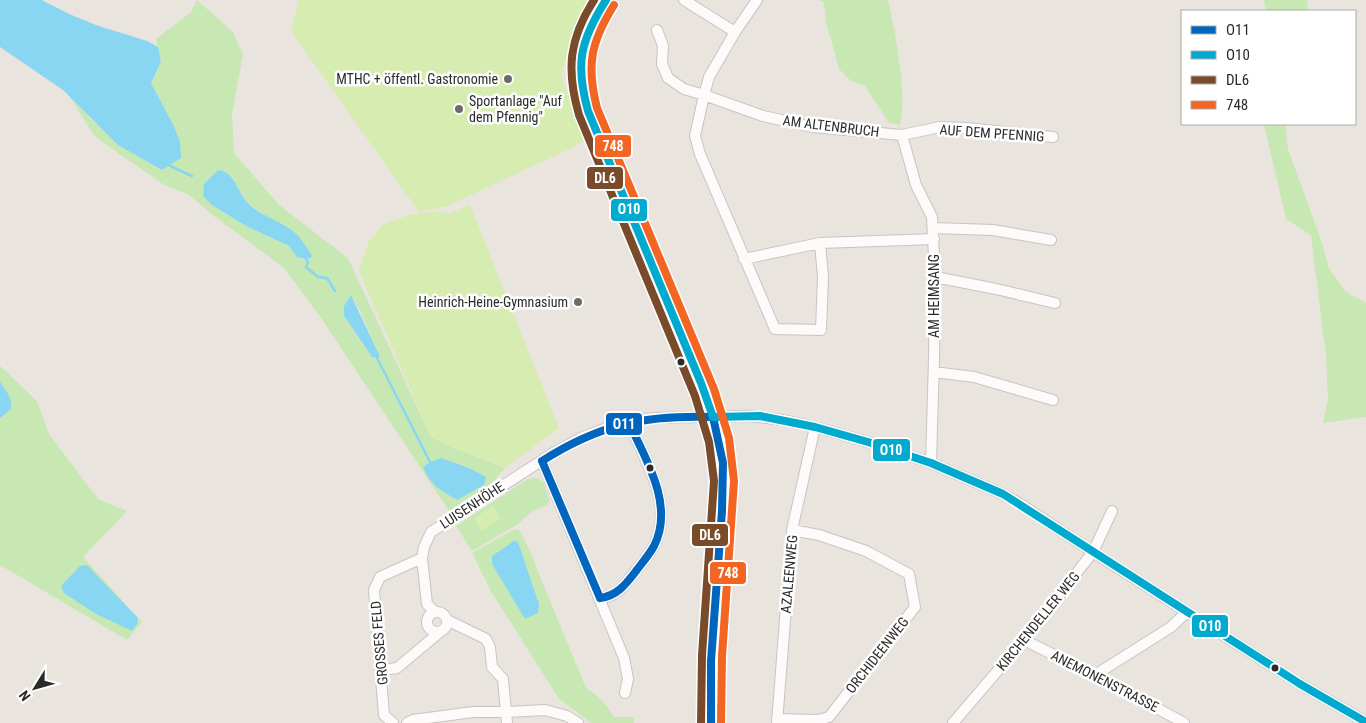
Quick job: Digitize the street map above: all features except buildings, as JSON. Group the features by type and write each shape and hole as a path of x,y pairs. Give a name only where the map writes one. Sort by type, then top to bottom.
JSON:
{"main road":[{"path":"606,0 596,14 582,50 580,73 582,90 588,111 700,379 713,417 723,463 722,510 711,661 711,723"}],"street":[{"path":"684,0 735,32"},
{"path":"757,0 735,32 709,77 701,102 695,136 700,154 775,329 821,330 823,277 820,243"},
{"name":"AM ALTENBRUCH","path":"657,30 663,46 662,64 668,78 684,90 704,95 763,116 813,127 902,135"},
{"name":"AUF DEM PFENNIG","path":"902,135 940,128 966,128 1052,137"},
{"name":"AM HEIMSANG","path":"902,135 916,185 932,217 934,239 934,372 931,463"},
{"path":"933,228 993,230 1050,240"},
{"path":"744,259 820,243 934,239"},
{"path":"935,277 996,289 1055,304"},
{"path":"934,372 974,377 1052,400"},
{"name":"LUISENHÖHE","path":"440,632 432,630 428,624 429,616 435,612 427,604 422,558 424,547 431,532 583,437 628,421 654,418 760,416 815,426 868,442 931,463 1003,494 1300,684 1366,722"},
{"path":"600,598 616,594 637,570 655,543 661,519 657,489 628,421"},
{"name":"AZALEENWEG","path":"777,721 792,530 815,426"},
{"path":"542,461 624,658 628,679 625,693"},
{"name":"KIRCHENDELLER WEG","path":"953,723 1024,640 1093,552 1112,511"},
{"name":"ORCHIDEENWEG","path":"777,721 818,720 829,717 915,607 909,574 866,551 819,535 792,530"},
{"name":"GROSSES FELD","path":"393,723 384,715 382,670 374,590 380,577 422,558"},
{"path":"435,612 443,614 447,620 486,639 490,647 492,668 503,679 507,723"},
{"path":"1095,675 1171,627 1187,612"},
{"path":"382,670 396,668 446,627 447,620"},
{"name":"ANEMONENSTRASSE","path":"1024,640 1095,675 1184,723"},
{"path":"407,723 413,720 473,712 545,710 566,716 578,723"}],"green space":[{"path":"197,0 233,32 243,55 232,115 234,153 279,205 348,258 431,437 505,468 490,485 449,511 321,318 284,268 215,217 189,195 164,185 94,136 69,95 94,122 143,159 162,170 174,126 151,83 161,62 156,39 191,12","holes":["233,178 248,203 265,216 305,259 297,257 289,246 246,226 212,205","351,295 361,313 379,357 366,349 344,316"]},
{"name":"Sportanlage \"Auf dem Pfennig\"","path":"299,0 595,0 577,20 561,75 584,142 448,206 419,212 291,31"},
{"path":"819,0 888,0 902,81 900,125 889,123 864,85 851,81 839,69 826,22 824,3"},
{"path":"1264,0 1307,0 1308,10 1266,10"},
{"path":"1264,125 1285,125 1288,149 1321,240 1329,268 1345,291 1366,303 1366,417 1323,423 1328,400 1326,356 1311,235 1286,219"},
{"name":"Heinrich-Heine-Gymnasium","path":"470,205 559,428 505,468 431,437 359,271 368,243 382,225 410,215 436,211 450,214"},
{"path":"0,366 37,401 49,434 98,499 127,511 83,557 142,622 127,640 0,565"},
{"path":"538,478 544,483 550,503 530,513 518,524 472,551 456,526 528,479"},
{"path":"493,506 501,518 482,531 474,518"},
{"path":"515,529 520,531 528,547 586,688 602,701 614,717 634,717 634,723 591,723 559,699 491,591 472,553"}],"water":[{"path":"0,0 42,0 96,25 147,41 158,47 161,62 151,83 174,126 180,142 181,158 162,170 118,145 63,90 0,47"},
{"path":"218,170 232,178 248,203 264,215 283,224 294,232 313,257 305,259 297,257 289,246 246,226 212,205 203,196 204,184"},
{"path":"351,295 380,357 372,357 344,316 344,306"},
{"path":"0,382 11,401 11,409 0,418"},
{"path":"441,458 469,468 486,477 484,485 457,500 445,493 433,483 423,467"},
{"path":"514,541 518,542 539,604 538,613 525,619 492,564 492,556"},
{"path":"87,565 138,618 137,624 132,631 96,614 64,593 61,586 80,566"}],"waterway":[{"path":"168,165 192,176"},
{"path":"305,256 308,262 306,267 318,277 327,278 335,291"},
{"path":"375,354 430,462"}],"transit line":[{"name":"DL6","path":"594,0 579,28 572,55 572,84 579,115 695,396 709,442 714,481 702,655 701,723"},
{"name":"O10","path":"606,0 590,28 582,53 582,80 588,111 701,383 713,417"},
{"name":"748","path":"614,5 600,31 591,66 597,108 714,389 729,438 734,481 722,656 721,723"},
{"name":"O10","path":"713,417 760,416 815,427 931,463 1003,494 1300,684 1366,722"},
{"name":"O11","path":"542,461 584,438 624,424 666,418 713,417"},
{"name":"O11","path":"711,723 711,661 722,511 723,463 713,417"},
{"name":"O11","path":"600,598 611,595 621,589 629,580 654,546 660,530 661,514 655,482 628,421"},
{"name":"O11","path":"542,461 600,598"}],"place":[{"name":"MTHC + öffentl. Gastronomie","path":"508,79"},
{"name":"Sportanlage \"Auf dem Pfennig\"","path":"459,109"},
{"name":"Heinrich-Heine-Gymnasium","path":"578,302"}]}
